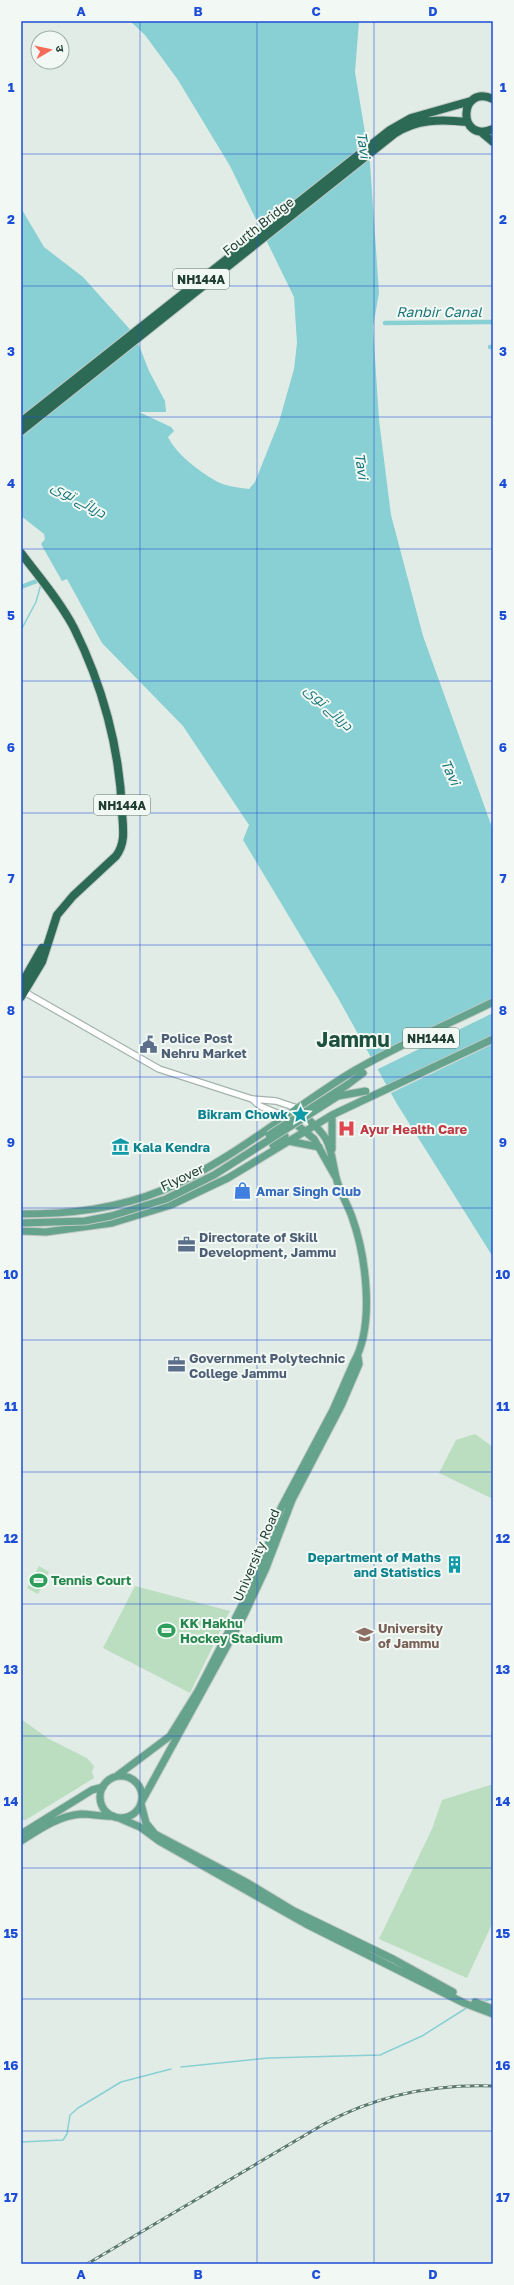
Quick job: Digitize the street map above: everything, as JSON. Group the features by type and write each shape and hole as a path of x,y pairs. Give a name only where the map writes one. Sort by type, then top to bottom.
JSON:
{"highway":[{"name":"NH144A","path":"380,142 390,130 411,118 471,101 482,96 493,99"},
{"path":"471,101 467,107 468,122 476,130 481,132 493,142"},
{"name":"Fourth Bridge","path":"21,422 139,332 380,142 399,130 422,122 440,120 468,122"},
{"path":"481,132 493,130"},
{"name":"Fourth Bridge","path":"21,431 139,332"},
{"name":"NH144A","path":"21,553 72,634 100,707 115,774 118,838 114,852 80,883 55,910 46,928 38,956 22,991"},
{"name":"NH144A","path":"21,561 48,594"}],"main road":[{"path":"21,1214 84,1212 140,1199 190,1177 256,1137 284,1116 335,1084 493,1002"},
{"name":"NH144A","path":"369,1066 493,1008"},
{"path":"21,1237 24,1231 46,1232 85,1227 112,1222 154,1211 228,1178 288,1140 332,1115 382,1093 493,1039"},
{"path":"335,1084 363,1073 369,1066"},
{"name":"Flyover","path":"21,1220 84,1217 110,1213 165,1196 213,1172 347,1085 363,1073"},
{"name":"Flyover","path":"21,1224 85,1221 111,1216 166,1199 214,1175 338,1096 366,1091 382,1093"},
{"path":"297,1108 326,1139 335,1176"},
{"path":"332,1115 332,1160"},
{"path":"284,1116 305,1131 319,1147 330,1170 335,1176"},
{"path":"269,1152 271,1146 284,1136 280,1126 270,1127"},
{"path":"288,1140 319,1147"},
{"name":"University Road","path":"142,1802 176,1734 226,1650 261,1579 292,1500 341,1406 359,1364 358,1357 365,1326 364,1274 353,1221 335,1176"},
{"name":"University Road","path":"118,1775 176,1734"},
{"path":"21,1834 92,1790 103,1787 118,1775 126,1776 136,1782 141,1792 146,1823 155,1834 246,1882 294,1910 393,1959 465,2001"},
{"path":"103,1787 100,1795 101,1802 105,1810 116,1817 140,1826 159,1841 306,1924 465,2001 491,2011"},
{"path":"21,1841 41,1828 68,1816 83,1814 116,1817 132,1815 142,1802"}],"street":[{"path":"22,991 159,1069 252,1099 276,1101 297,1108"},
{"path":"252,1099 260,1106 284,1116"}],"green space":[{"path":"475,1434 493,1447 493,1499 439,1473 456,1440"},
{"name":"Tennis Court","path":"39,1566 49,1572 38,1594 27,1588"},
{"name":"KK Hakhu Hockey Stadium","path":"135,1586 230,1611 190,1693 103,1648"},
{"path":"21,1719 49,1739 87,1758 94,1766 92,1772 94,1778 24,1821 21,1818"},
{"path":"493,1784 493,1922 467,1978 379,1939 432,1829 442,1800"}],"water":[{"path":"130,21 359,21 355,72 370,163 379,293 373,327 379,420 391,515 423,636 493,830 493,1257 397,1104 338,998 243,840 249,825 183,726 102,643 67,579 62,581 41,544 45,539 44,534 21,516 21,208 44,247 83,277 135,335 149,371 165,401 166,412 139,412 171,427 174,431 168,437 177,450 196,467 216,481 249,489 255,482 279,422 294,369 297,343 294,297 230,166 178,80 145,35"}],"pier":[{"path":"493,998 493,1013 376,1070 369,1058"},
{"path":"493,1035 493,1044 389,1094 386,1088"}],"waterway":[{"name":"Ranbir Canal","path":"385,323 493,322"},
{"path":"21,587 42,579"},
{"path":"21,630 36,602 41,584"},
{"path":"480,2002 493,1999"},
{"path":"181,2067 268,2058 380,2055 422,2036 468,2007"},
{"path":"21,2142 63,2140 67,2134 70,2115 78,2108 121,2082 171,2069"}],"railway":[{"path":"87,2264 324,2124 344,2114 385,2099 427,2089 493,2086"}],"place":[{"name":"Police Post Nehru Market","path":"148,1045"},
{"name":"Bikram Chowk","path":"301,1114"},
{"name":"Ayur Health Care","path":"347,1129"},
{"name":"Kala Kendra","path":"120,1147"},
{"name":"Amar Singh Club","path":"243,1191"},
{"name":"Directorate of Skill Development, Jammu","path":"186,1244"},
{"name":"Government Polytechnic College Jammu","path":"176,1365"},
{"name":"Department of Maths and Statistics","path":"454,1564"},
{"name":"Tennis Court","path":"38,1580"},
{"name":"KK Hakhu Hockey Stadium","path":"167,1630"},
{"name":"University of Jammu","path":"365,1635"}],"district":[{"name":"Jammu","path":"353,1039"}],"water label":[{"name":"Tavi","path":"364,145"},
{"name":"Tavi","path":"362,466"},
{"name":"دریائے توی","path":"79,499"},
{"name":"دریائے توی","path":"329,707"},
{"name":"Tavi","path":"451,772"}]}
